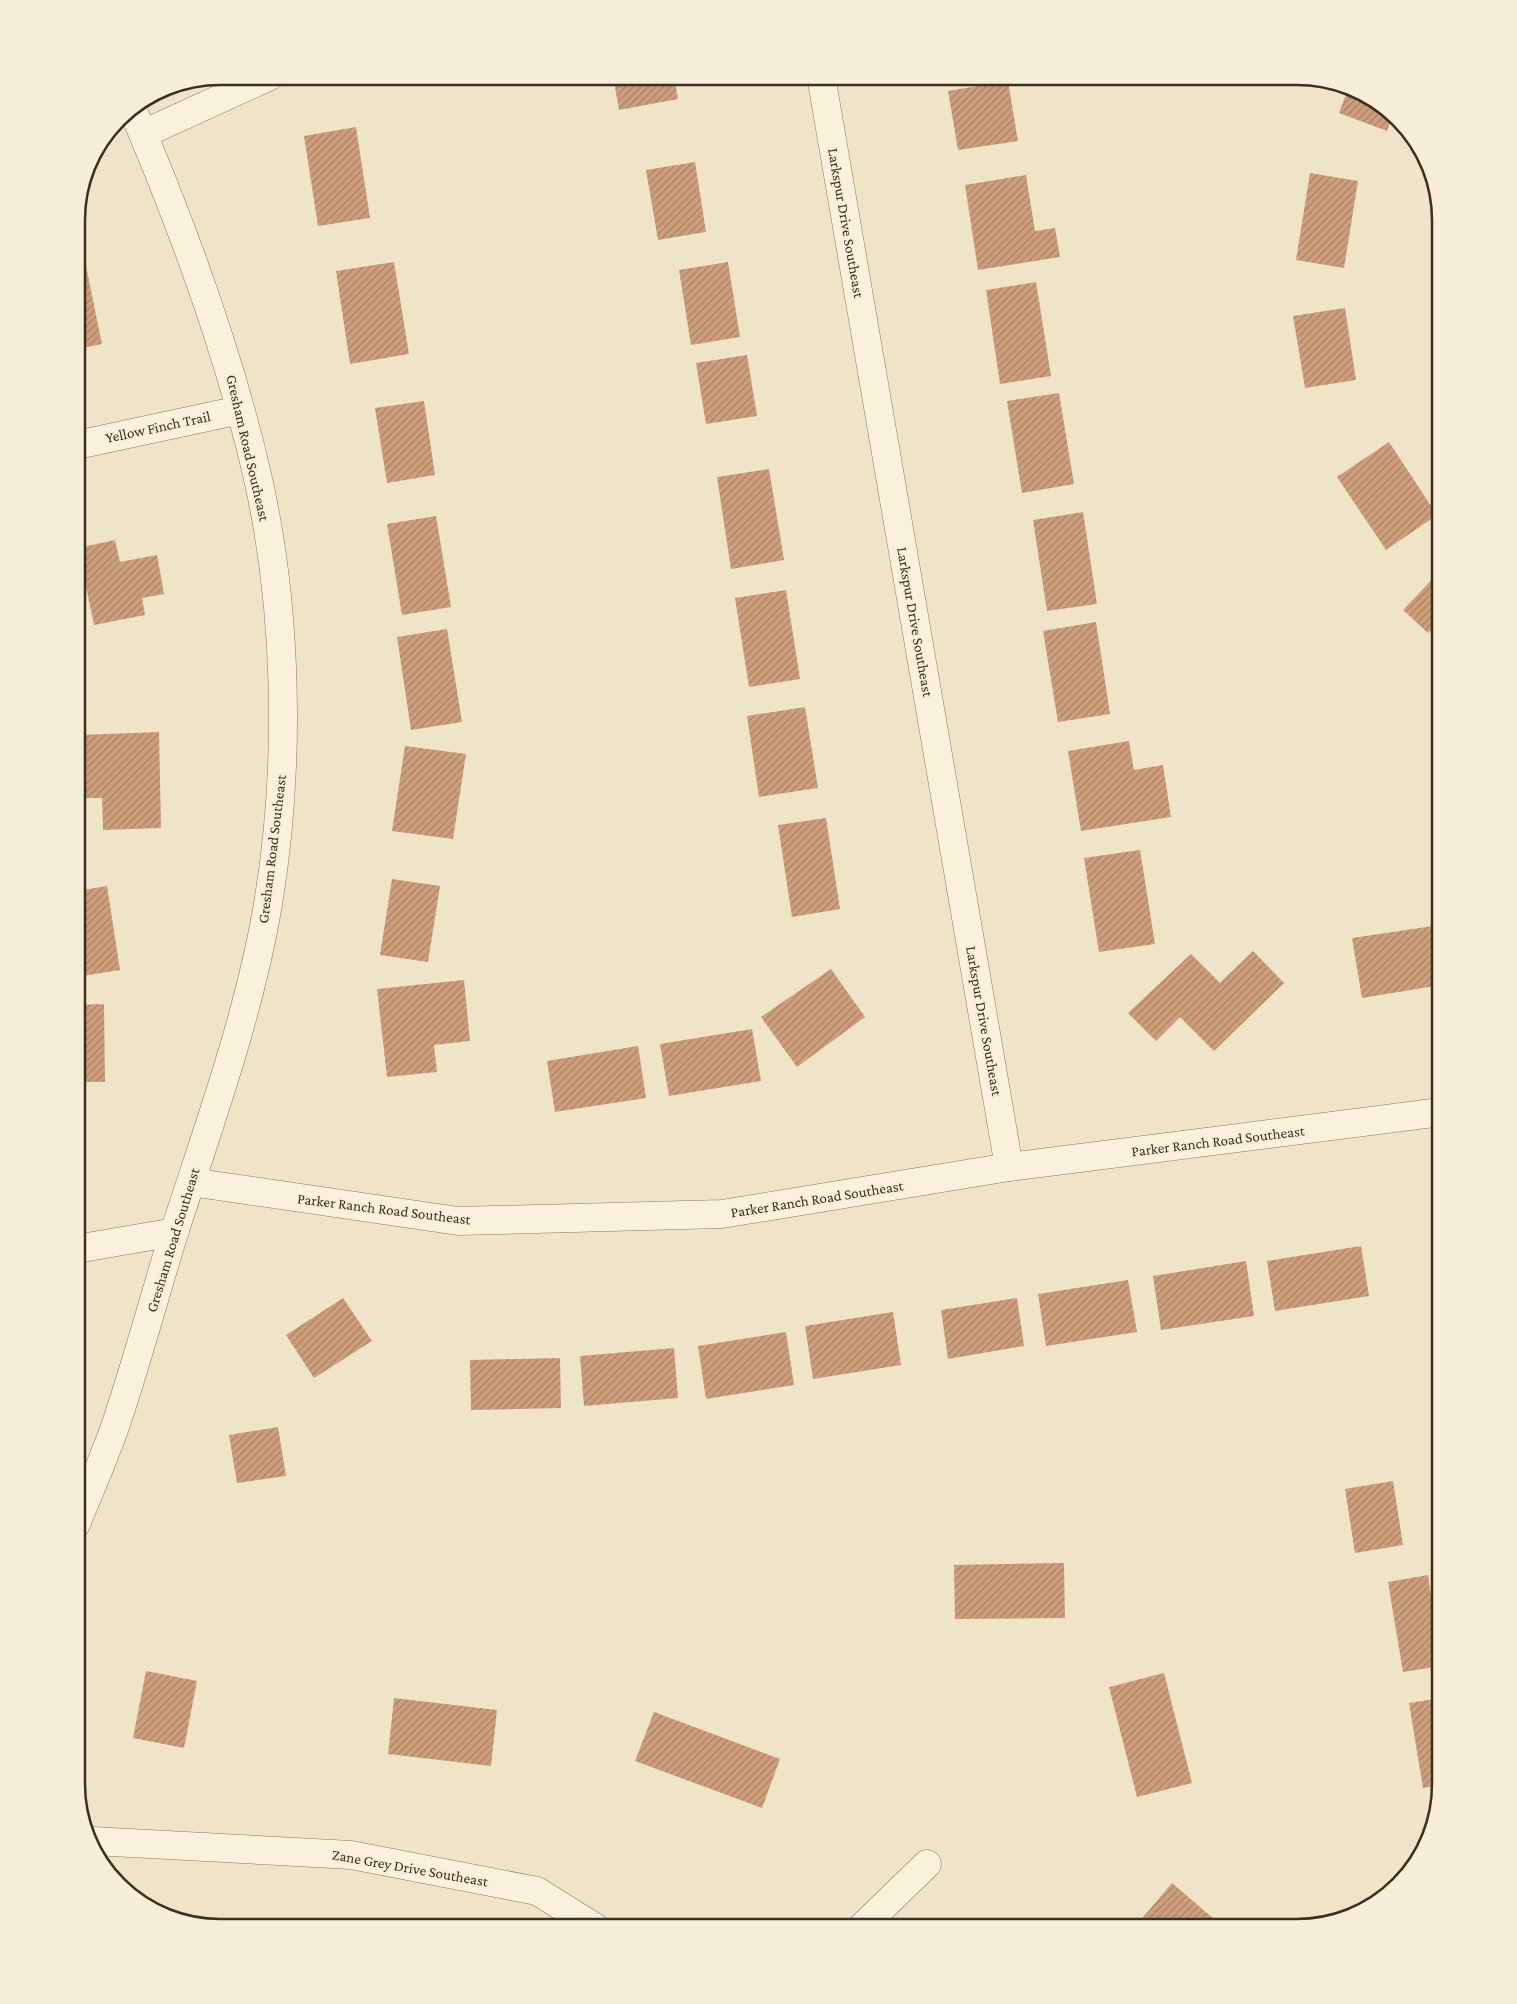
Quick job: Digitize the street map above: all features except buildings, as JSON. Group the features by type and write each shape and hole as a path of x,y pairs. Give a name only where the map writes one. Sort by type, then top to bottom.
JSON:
{"street":[{"path":"143,134 250,85"},
{"name":"Larkspur Drive Southeast","path":"823,85 1009,1167"},
{"name":"Gresham Road Southeast","path":"85,1501 116,1422 246,1009 268,902 281,795 283,686 280,632 267,524 256,471 228,366 179,219 135,115"},
{"name":"Yellow Finch Trail","path":"85,443 240,410"},
{"name":"Parker Ranch Road Southeast","path":"191,1182 458,1221 722,1214 1009,1167 1432,1113"},
{"path":"85,1247 175,1232"},
{"name":"Zane Grey Drive Southeast","path":"98,1841 351,1855 537,1891 582,1919"},
{"path":"871,1919 926,1864"}]}
